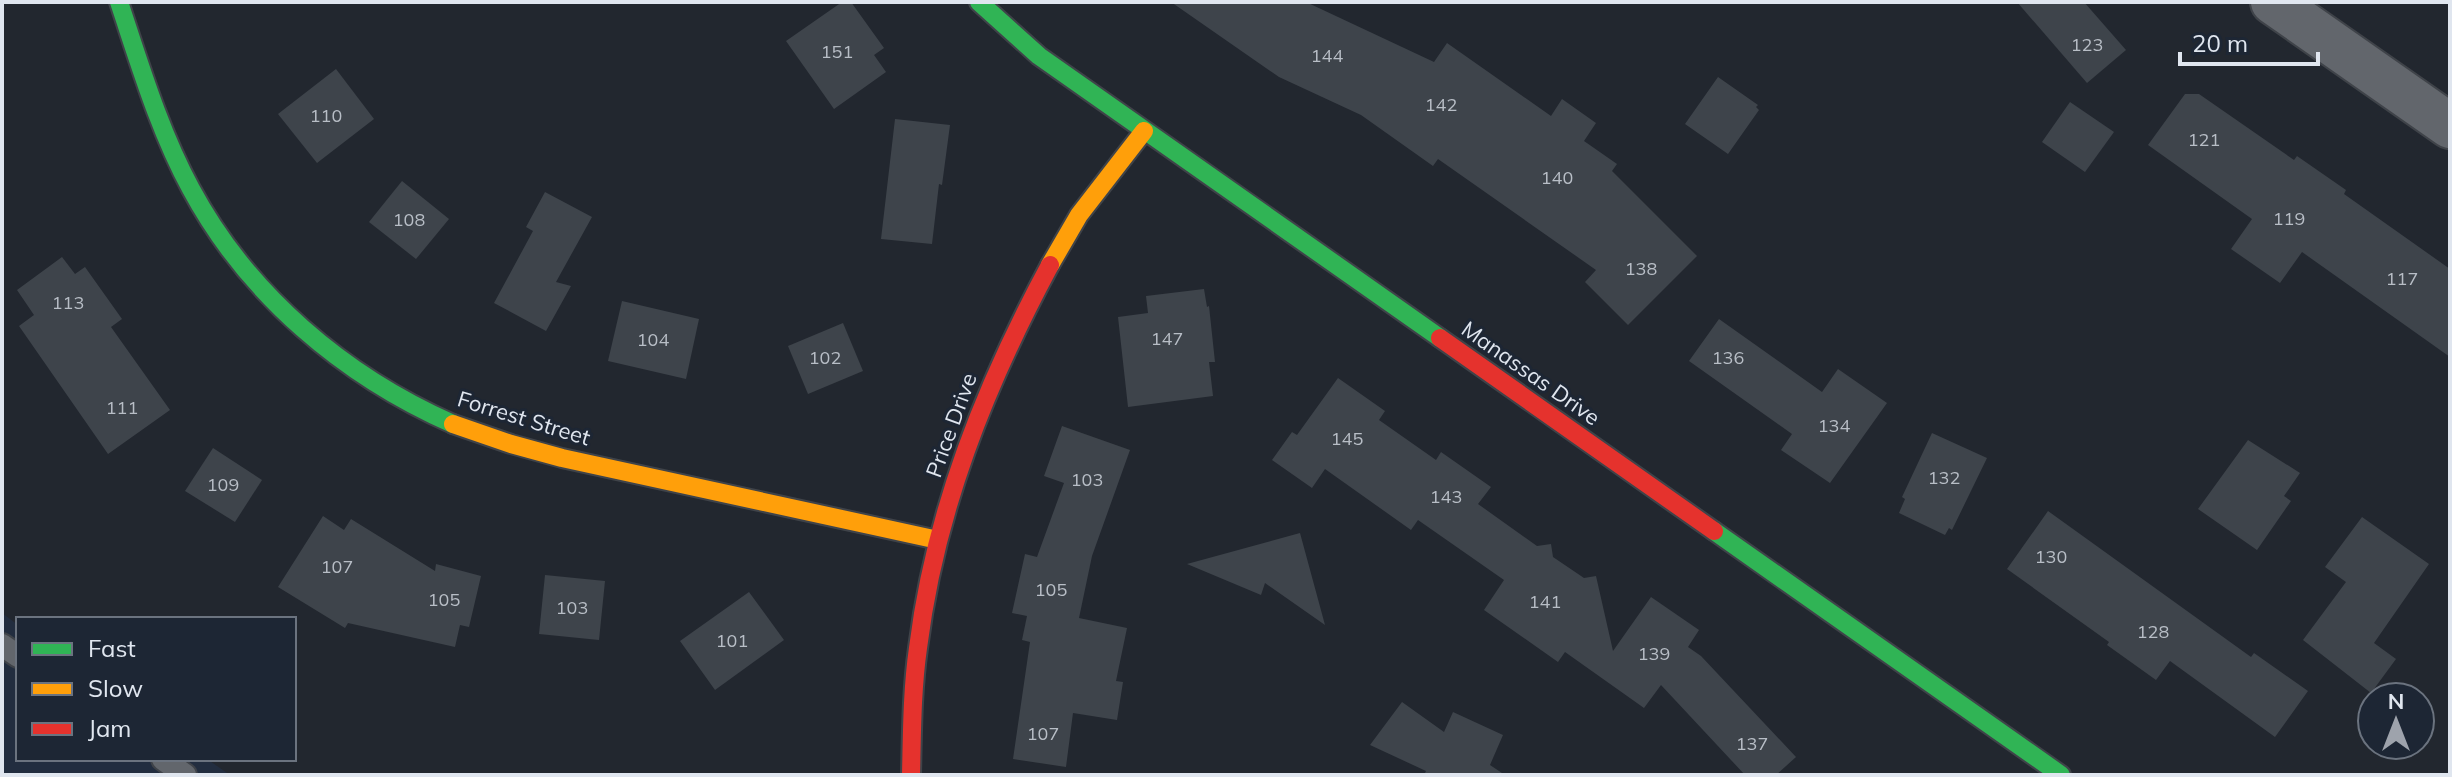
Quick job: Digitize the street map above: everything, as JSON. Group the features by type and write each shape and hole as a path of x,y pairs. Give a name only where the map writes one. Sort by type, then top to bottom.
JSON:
{"street":[{"name":"Forrest Street","path":"119,2 167,142 224,242 276,306 324,349 363,375 389,392 460,426 531,450 810,515 938,540"},
{"name":"Manassas Drive","path":"979,2 1039,56 2061,775"},
{"path":"2273,2 2450,126"},
{"name":"Price Drive","path":"911,775 910,737 919,638 938,540 968,436 1010,338 1071,229 1144,131"}],"lane":[{"path":"166,761 185,775"}],"shaded area":[{"path":"2,613 16,624 16,761 210,761 230,775 2,775"}],"building":[{"path":"842,2 851,2 884,48 874,55 886,72 834,109 786,41"},
{"path":"1171,2 1306,2 1434,62 1447,43 1551,116 1562,99 1596,123 1584,141 1617,164 1612,171 1697,256 1628,325 1585,282 1596,270 1438,159 1433,166 1361,115 1279,77"},
{"path":"2017,2 2084,2 2126,50 2087,83"},
{"path":"336,69 374,119 317,163 278,114"},
{"path":"1718,77 1758,105 1759,110 1728,154 1685,124"},
{"path":"2185,94 2199,94 2294,160 2297,156 2346,190 2344,194 2450,269 2450,357 2302,252 2280,283 2231,249 2252,219 2148,145"},
{"path":"2070,102 2114,132 2085,172 2042,142"},
{"path":"895,119 950,125 932,244 881,239"},
{"path":"402,181 449,219 416,259 369,222"},
{"path":"545,192 592,217 556,282 571,286 546,331 494,303 533,231 526,227"},
{"path":"62,257 75,274 85,267 122,319 111,327 170,410 108,454 19,326 34,315 17,290"},
{"path":"1204,289 1209,306 1215,362 1209,362 1213,396 1128,407 1118,317 1148,313 1146,296"},
{"path":"622,301 699,319 686,379 608,361"},
{"path":"1719,319 1822,392 1838,369 1887,403 1830,483 1781,450 1792,434 1689,361"},
{"path":"843,323 863,371 808,394 788,346"},
{"path":"1338,378 1385,411 1379,420 1436,460 1441,452 1491,487 1478,504 1537,546 1551,544 1553,557 1584,578 1596,576 1613,651 1651,597 1699,630 1688,647 1701,656 1796,757 1776,775 1745,775 1661,685 1644,708 1565,652 1558,662 1484,610 1504,580 1418,520 1411,530 1325,469 1312,488 1272,460 1292,432 1297,435"},
{"path":"1062,426 1130,450 1092,556 1079,618 1127,628 1116,681 1123,682 1117,720 1073,713 1066,767 1013,759 1030,642 1022,640 1027,616 1012,613 1025,554 1037,557 1064,483 1044,476"},
{"path":"1932,433 1987,458 1952,530 1949,528 1945,535 1899,513 1905,499 1902,497"},
{"path":"2248,440 2300,473 2284,496 2291,501 2257,550 2198,509"},
{"path":"213,448 262,480 235,522 185,491"},
{"path":"2048,511 2251,657 2254,653 2308,691 2275,737 2170,661 2156,680 2007,569"},
{"path":"323,516 344,530 351,519 435,571 436,564 481,576 469,627 460,625 455,647 348,623 345,628 278,587"},
{"path":"2362,517 2429,564 2374,643 2396,659 2380,681 2356,681 2303,640 2346,582 2325,567"},
{"path":"1300,533 1325,625 1265,583 1261,595 1187,564"},
{"path":"545,575 605,581 599,640 539,634"},
{"path":"749,592 784,640 715,690 680,641"},
{"path":"1402,702 1444,732 1453,712 1503,735 1490,765 1505,775 1424,775 1426,771 1370,745"}],"traffic: fast":[{"path":"119,2 169,144 214,228 241,264 302,328 337,356 374,382 453,424"},
{"path":"979,2 1039,56 1440,338"},
{"path":"1714,531 2061,775"}],"traffic: slow":[{"path":"1050,265 1079,215 1144,131"},
{"path":"453,424 562,458 938,540"}],"traffic: jam":[{"path":"911,775 916,664 926,597 950,499 984,403 1050,265"},
{"path":"1440,338 1714,531"}]}
